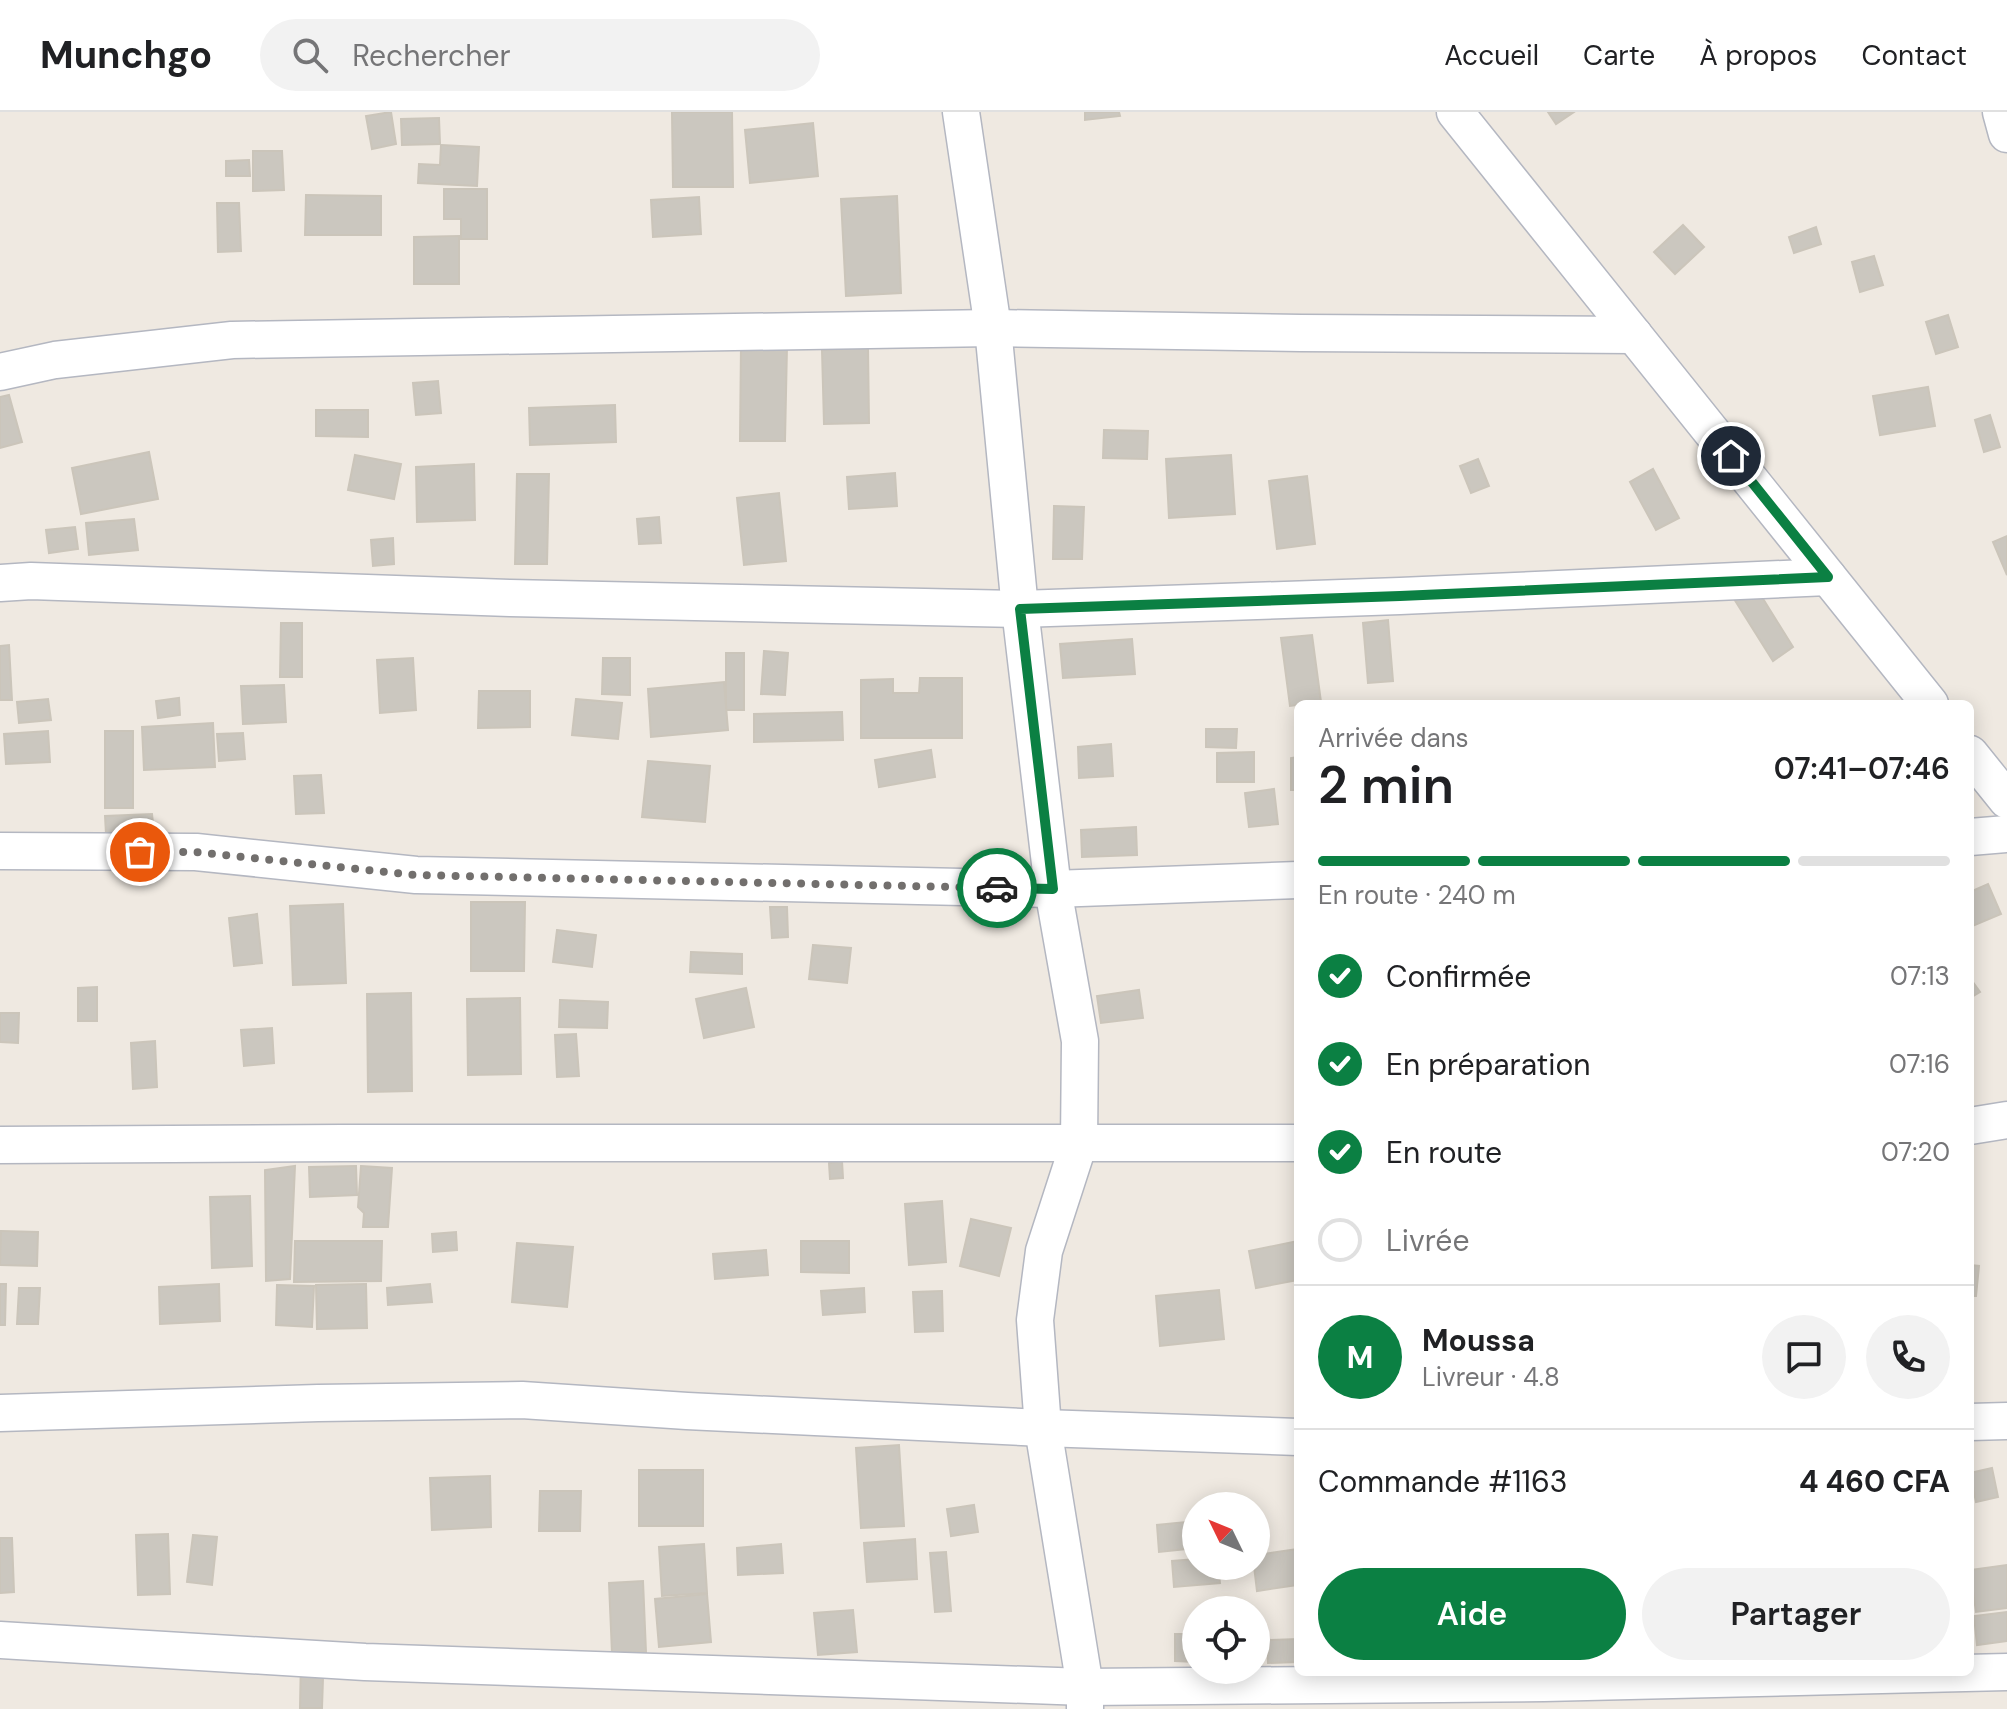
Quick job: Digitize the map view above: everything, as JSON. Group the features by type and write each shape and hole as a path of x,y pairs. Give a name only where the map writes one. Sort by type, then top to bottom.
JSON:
{"street":[{"path":"961,112 993,328 1020,609 1053,889 1080,1041 1079,1143 1044,1251 1035,1320 1043,1428 1085,1698"},
{"path":"1455,112 1927,700"},
{"path":"2001,112 2007,134"},
{"path":"0,372 55,360 232,340 993,328 1634,335"},
{"path":"0,583 31,581 494,597 1020,609 1828,577"},
{"path":"1974,759 2007,800"},
{"path":"1974,837 2007,834"},
{"path":"0,851 196,852 416,875 1053,889 1294,880"},
{"path":"1974,1125 2007,1120"},
{"path":"0,1145 1294,1143"},
{"path":"0,1413 522,1400 1043,1428 1294,1437"},
{"path":"1974,1422 2007,1421"},
{"path":"0,1640 365,1662 1085,1698 1839,1676"},
{"path":"1974,1673 2007,1672"}],"building":[{"path":"391,112 396,144 372,149 366,116"},
{"path":"672,112 732,112 733,187 673,187"},
{"path":"1085,112 1119,112 1120,116 1085,120"},
{"path":"1548,112 1574,112 1556,124"},
{"path":"439,118 440,144 402,145 401,119"},
{"path":"813,123 818,176 750,183 745,130"},
{"path":"441,145 479,147 477,186 418,183 419,164 440,165"},
{"path":"253,151 282,151 284,190 253,191"},
{"path":"249,160 250,176 226,176 226,161"},
{"path":"444,189 487,189 487,239 461,239 461,219 444,219"},
{"path":"306,195 381,196 381,235 305,235"},
{"path":"897,196 901,293 846,296 841,199"},
{"path":"699,197 701,234 653,237 651,200"},
{"path":"217,203 239,203 241,251 218,252"},
{"path":"1683,225 1704,247 1675,274 1654,252"},
{"path":"1816,227 1821,244 1794,253 1789,237"},
{"path":"459,236 459,284 414,284 414,237"},
{"path":"1874,256 1883,285 1860,292 1852,262"},
{"path":"1948,315 1958,347 1936,354 1926,322"},
{"path":"741,346 787,346 785,441 740,441"},
{"path":"868,348 869,423 824,424 822,350"},
{"path":"438,381 441,413 416,415 413,383"},
{"path":"1928,387 1935,426 1880,435 1873,396"},
{"path":"9,395 22,442 0,448 0,397"},
{"path":"615,405 616,442 530,445 529,408"},
{"path":"316,410 368,410 368,437 316,436"},
{"path":"1990,415 2000,447 1984,452 1975,420"},
{"path":"1104,430 1148,431 1147,459 1103,458"},
{"path":"149,452 158,499 81,514 72,468"},
{"path":"355,455 401,464 394,499 348,490"},
{"path":"1231,455 1235,514 1169,518 1166,459"},
{"path":"1478,459 1489,486 1471,493 1460,466"},
{"path":"474,464 475,520 417,522 416,467"},
{"path":"1653,469 1679,518 1656,530 1630,482"},
{"path":"895,473 897,506 849,509 847,477"},
{"path":"517,474 549,474 547,564 515,564"},
{"path":"1307,476 1315,544 1277,549 1269,481"},
{"path":"779,493 786,561 744,565 737,498"},
{"path":"1054,506 1084,507 1082,559 1053,559"},
{"path":"659,517 661,543 639,544 637,519"},
{"path":"134,519 138,550 89,555 86,523"},
{"path":"75,527 78,549 49,553 46,530"},
{"path":"2007,536 2007,575 1993,542"},
{"path":"393,538 394,564 373,566 371,540"},
{"path":"1752,581 1793,647 1773,661 1731,594"},
{"path":"1388,620 1393,681 1368,683 1363,623"},
{"path":"281,623 302,623 302,677 280,677"},
{"path":"1312,635 1321,700 1294,700 1294,705 1290,706 1281,638"},
{"path":"1132,639 1135,674 1063,678 1060,644"},
{"path":"9,645 12,700 0,700 0,646"},
{"path":"764,651 788,653 785,695 761,694"},
{"path":"726,653 744,653 744,710 726,710"},
{"path":"413,658 416,710 380,713 377,660"},
{"path":"603,658 630,658 630,695 602,694"},
{"path":"920,678 962,678 962,738 861,738 861,680 893,679 893,693 919,693"},
{"path":"724,682 728,730 651,737 648,689"},
{"path":"284,685 286,722 243,724 241,686"},
{"path":"479,691 530,691 530,727 478,728"},
{"path":"179,698 180,715 158,718 156,701"},
{"path":"48,699 51,720 19,723 17,702"},
{"path":"576,699 622,703 618,739 572,735"},
{"path":"842,712 843,740 754,742 754,714"},
{"path":"213,723 215,767 144,770 142,727"},
{"path":"1206,729 1237,729 1236,748 1206,747"},
{"path":"48,731 50,762 6,764 4,734"},
{"path":"105,731 133,731 133,808 105,808"},
{"path":"243,733 245,759 219,761 217,734"},
{"path":"1111,744 1113,776 1079,778 1078,747"},
{"path":"931,750 935,777 879,787 875,760"},
{"path":"1254,752 1254,782 1217,782 1217,753"},
{"path":"1291,758 1294,758 1294,790 1291,790"},
{"path":"648,761 710,766 705,822 642,817"},
{"path":"321,775 324,813 296,814 294,776"},
{"path":"1274,789 1278,824 1249,827 1245,793"},
{"path":"152,814 154,832 106,834 105,816"},
{"path":"1136,827 1137,855 1082,857 1081,830"},
{"path":"1988,884 2001,914 1974,925 1974,890"},
{"path":"471,902 525,902 524,971 471,971"},
{"path":"343,904 346,983 293,985 290,906"},
{"path":"770,907 787,907 788,937 772,938"},
{"path":"257,914 262,963 234,966 229,918"},
{"path":"557,930 596,935 592,967 553,962"},
{"path":"813,945 851,948 847,983 809,979"},
{"path":"691,952 742,954 742,974 690,972"},
{"path":"97,987 97,1021 78,1021 78,988"},
{"path":"746,988 754,1027 704,1038 696,999"},
{"path":"1139,990 1143,1018 1101,1023 1097,996"},
{"path":"411,993 412,1091 368,1092 367,994"},
{"path":"520,998 521,1074 468,1075 467,999"},
{"path":"560,1000 608,1002 607,1028 559,1027"},
{"path":"0,1013 19,1013 18,1043 0,1042"},
{"path":"272,1028 274,1063 244,1066 241,1030"},
{"path":"576,1034 579,1076 557,1077 555,1035"},
{"path":"155,1041 157,1087 133,1089 131,1043"},
{"path":"842,1161 843,1178 830,1179 829,1163"},
{"path":"295,1166 290,1279 266,1281 265,1170"},
{"path":"356,1166 357,1195 310,1197 309,1167"},
{"path":"361,1166 392,1168 388,1227 363,1227 364,1213 358,1207"},
{"path":"250,1196 252,1266 212,1268 210,1197"},
{"path":"942,1201 946,1262 909,1265 905,1204"},
{"path":"971,1219 1011,1228 999,1276 960,1266"},
{"path":"1,1231 38,1232 37,1266 0,1265"},
{"path":"456,1232 457,1250 433,1252 432,1234"},
{"path":"295,1241 382,1241 381,1281 294,1282"},
{"path":"801,1241 849,1241 849,1273 801,1272"},
{"path":"1294,1242 1294,1281 1256,1288 1249,1251"},
{"path":"517,1243 573,1247 567,1307 512,1302"},
{"path":"766,1250 768,1275 715,1279 713,1254"},
{"path":"1974,1265 1979,1266 1974,1296"},
{"path":"0,1284 6,1284 5,1325 0,1325"},
{"path":"219,1284 220,1321 160,1324 159,1287"},
{"path":"366,1284 367,1328 317,1329 316,1285"},
{"path":"430,1284 432,1302 388,1305 387,1288"},
{"path":"277,1285 314,1286 312,1327 276,1325"},
{"path":"19,1288 40,1288 38,1324 17,1324"},
{"path":"864,1288 865,1312 823,1315 821,1291"},
{"path":"1219,1290 1224,1339 1160,1346 1156,1296"},
{"path":"942,1291 943,1331 915,1332 913,1292"},
{"path":"899,1445 904,1526 861,1528 856,1448"},
{"path":"1992,1468 1998,1497 1976,1502 1974,1472"},
{"path":"639,1470 703,1470 703,1526 639,1526"},
{"path":"490,1476 491,1527 432,1530 430,1478"},
{"path":"540,1491 581,1491 580,1531 539,1531"},
{"path":"974,1505 978,1532 951,1536 947,1509"},
{"path":"1182,1522 1182,1550 1159,1552 1157,1525"},
{"path":"168,1534 170,1594 138,1595 136,1535"},
{"path":"193,1535 217,1537 212,1585 187,1582"},
{"path":"0,1538 12,1538 14,1592 0,1593"},
{"path":"915,1539 917,1579 867,1582 864,1543"},
{"path":"704,1544 707,1593 662,1596 659,1547"},
{"path":"781,1544 783,1573 738,1575 737,1548"},
{"path":"1294,1550 1294,1586 1257,1591 1256,1580 1270,1580 1270,1553"},
{"path":"946,1552 951,1611 935,1612 930,1553"},
{"path":"1182,1560 1182,1580 1220,1580 1220,1583 1174,1587 1172,1561"},
{"path":"2007,1565 2007,1608 1976,1612 1974,1569"},
{"path":"643,1581 646,1652 612,1653 609,1583"},
{"path":"707,1594 711,1642 659,1647 655,1599"},
{"path":"853,1610 857,1652 818,1655 814,1613"},
{"path":"2007,1612 2007,1641 1977,1645 1974,1616"},
{"path":"1175,1634 1182,1634 1182,1661 1175,1661"},
{"path":"1294,1639 1294,1662 1270,1663 1270,1640"},
{"path":"301,1657 341,1678 323,1678 322,1708 300,1708"}],"way so far":[{"path":"140,852 196,852 416,875 997,888"}],"route":[{"path":"997,888 1053,889 1020,609 1828,577 1731,456"}]}
